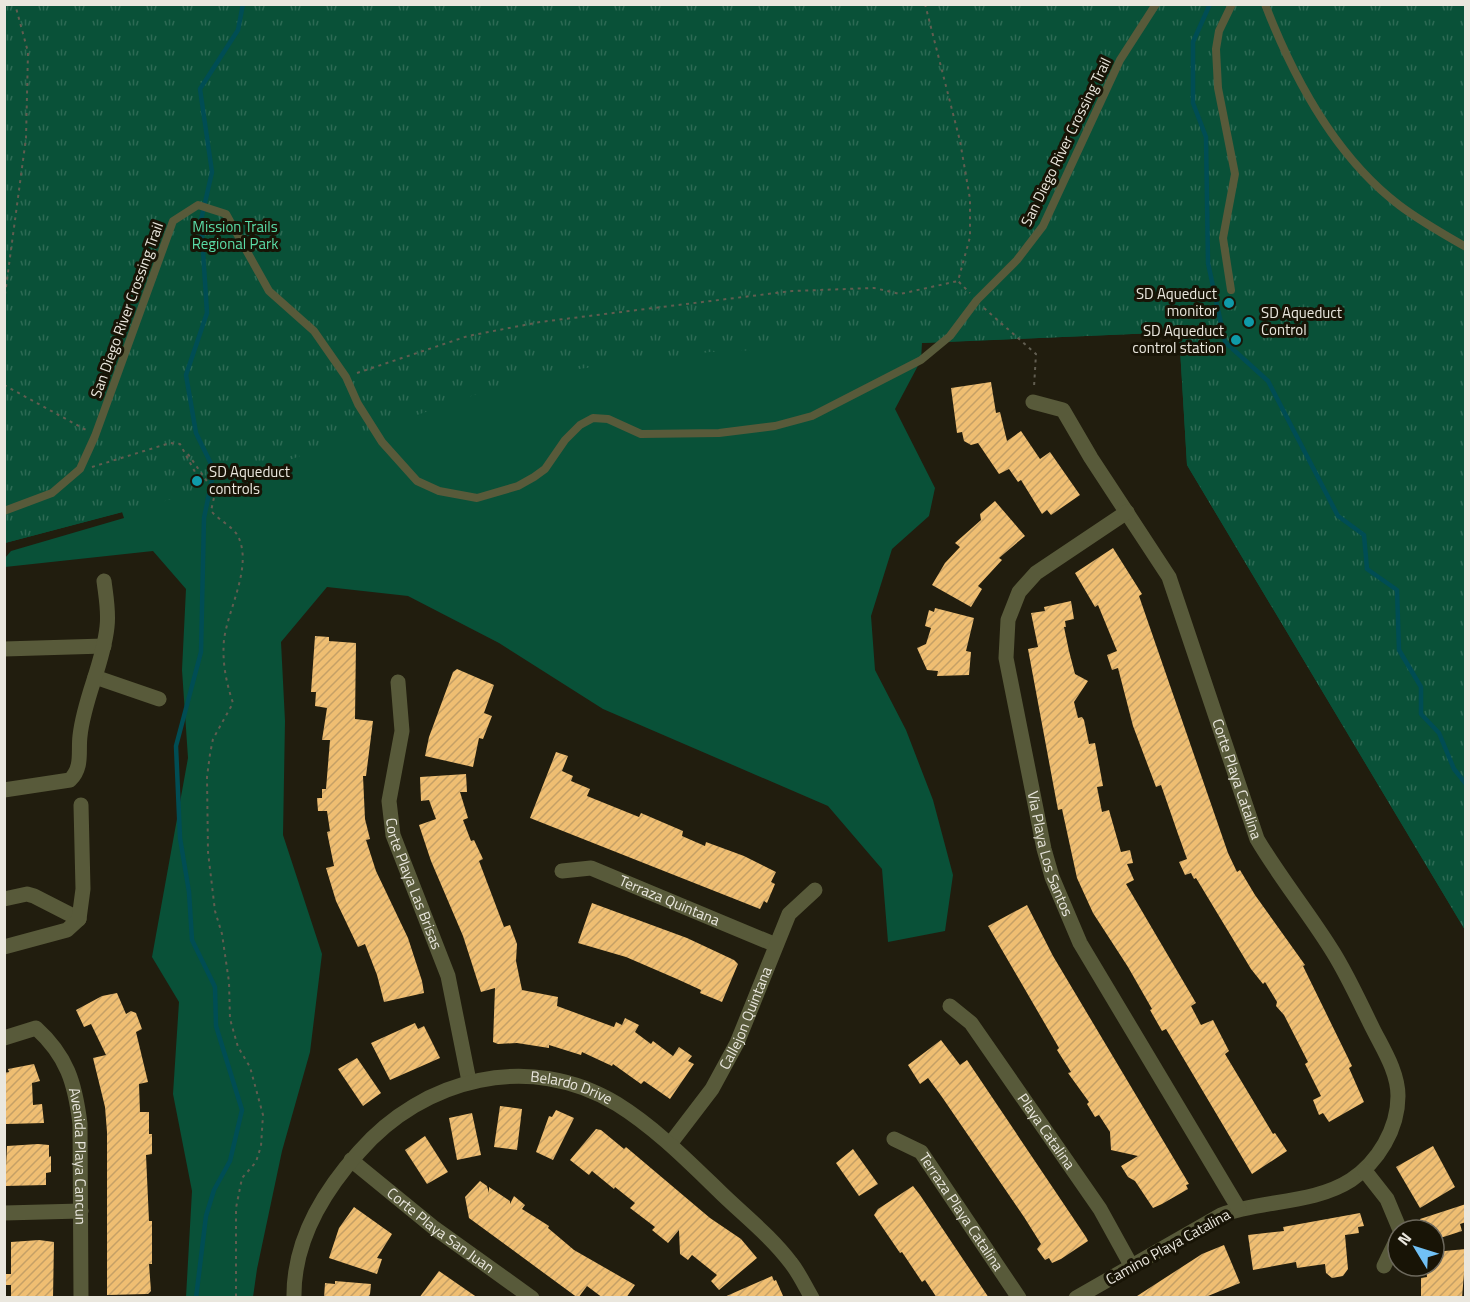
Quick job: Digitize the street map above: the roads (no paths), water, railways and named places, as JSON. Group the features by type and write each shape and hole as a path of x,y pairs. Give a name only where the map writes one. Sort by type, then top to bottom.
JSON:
{"street":[{"name":"Corte Playa Catalina","path":"1033,402 1063,410 1091,458 1169,577 1257,839 1273,867 1334,953 1391,1065 1398,1095 1394,1124 1381,1151 1365,1171"},
{"name":"Via Playa Los Santos","path":"1127,512 1036,573 1019,592 1008,620 1005,658 1044,849 1052,877 1080,943 1239,1209"},
{"path":"4,790 70,780 79,767 80,737 85,706 104,646 108,613 104,581"},
{"path":"4,649 104,646"},
{"path":"95,677 159,699"},
{"name":"Corte Playa Las Brisas","path":"398,682 402,732 389,801 393,835 448,976 469,1081"},
{"path":"4,946 67,930 79,919 82,889 81,805"},
{"name":"Terraza Quintana","path":"562,871 591,868 776,945"},
{"name":"Callejon Quintana","path":"670,1144 712,1089 737,1043 789,914 815,890"},
{"path":"4,899 27,894 79,919"},
{"name":"Playa Catalina","path":"951,1006 971,1023 1100,1209 1132,1267"},
{"name":"Avenida Playa Cancun","path":"4,1038 36,1028 56,1045 65,1063 76,1097 80,1124 81,1298"},
{"name":"Belardo Drive","path":"294,1298 299,1254 310,1224 321,1202 351,1160 373,1136 414,1105 469,1081 493,1077 537,1078 573,1084 616,1104 670,1144 774,1244 791,1263 812,1298"},
{"name":"Terraza Playa Catalina","path":"894,1139 921,1152 1018,1298"},
{"name":"Corte Playa San Juan","path":"351,1160 433,1227 532,1298"},
{"name":"Camino Playa Catalina","path":"1076,1298 1221,1215 1239,1209 1319,1194 1365,1171"},
{"path":"1365,1171 1387,1199 1395,1218"},
{"path":"4,1213 81,1212"},
{"path":"1384,1266 1386,1262"}],"lane":[{"name":"San Diego River Crossing Trail","path":"4,511 52,493 80,469 96,436 173,221 198,205 226,214 269,291 314,331 346,377 358,404 382,442 417,481 439,491 477,498 518,486 545,469 565,440 580,425 593,418 608,419 641,434 719,433 775,426 812,416 921,360 950,336 976,300 1017,260 1043,226 1061,181 1088,132 1120,60 1156,4"},
{"path":"1231,290 1223,238 1234,174 1218,88 1216,49 1219,31 1232,4"},
{"path":"1264,4 1311,100 1352,158 1370,179 1399,205 1466,247"}],"waterway":[{"path":"196,1298 206,1216 214,1190 230,1161 242,1110 216,1026 215,987 192,940 189,892 180,838 176,746 201,652 204,518 214,470 196,433 186,375 207,313 201,220 212,172 200,89 238,30 243,4"},
{"path":"1210,4 1193,42 1193,103 1206,137 1208,263 1225,342 1268,381 1338,516 1364,535 1367,569 1397,590 1399,650 1421,687 1421,714 1439,733 1454,769 1466,784"}],"place":[{"name":"SD Aqueduct monitor","path":"1229,303"},
{"name":"SD Aqueduct Control","path":"1249,322"},
{"name":"SD Aqueduct control station","path":"1236,340"},
{"name":"SD Aqueduct controls","path":"197,481"}],"park label":[{"name":"Mission Trails Regional Park","path":"235,236"}]}
